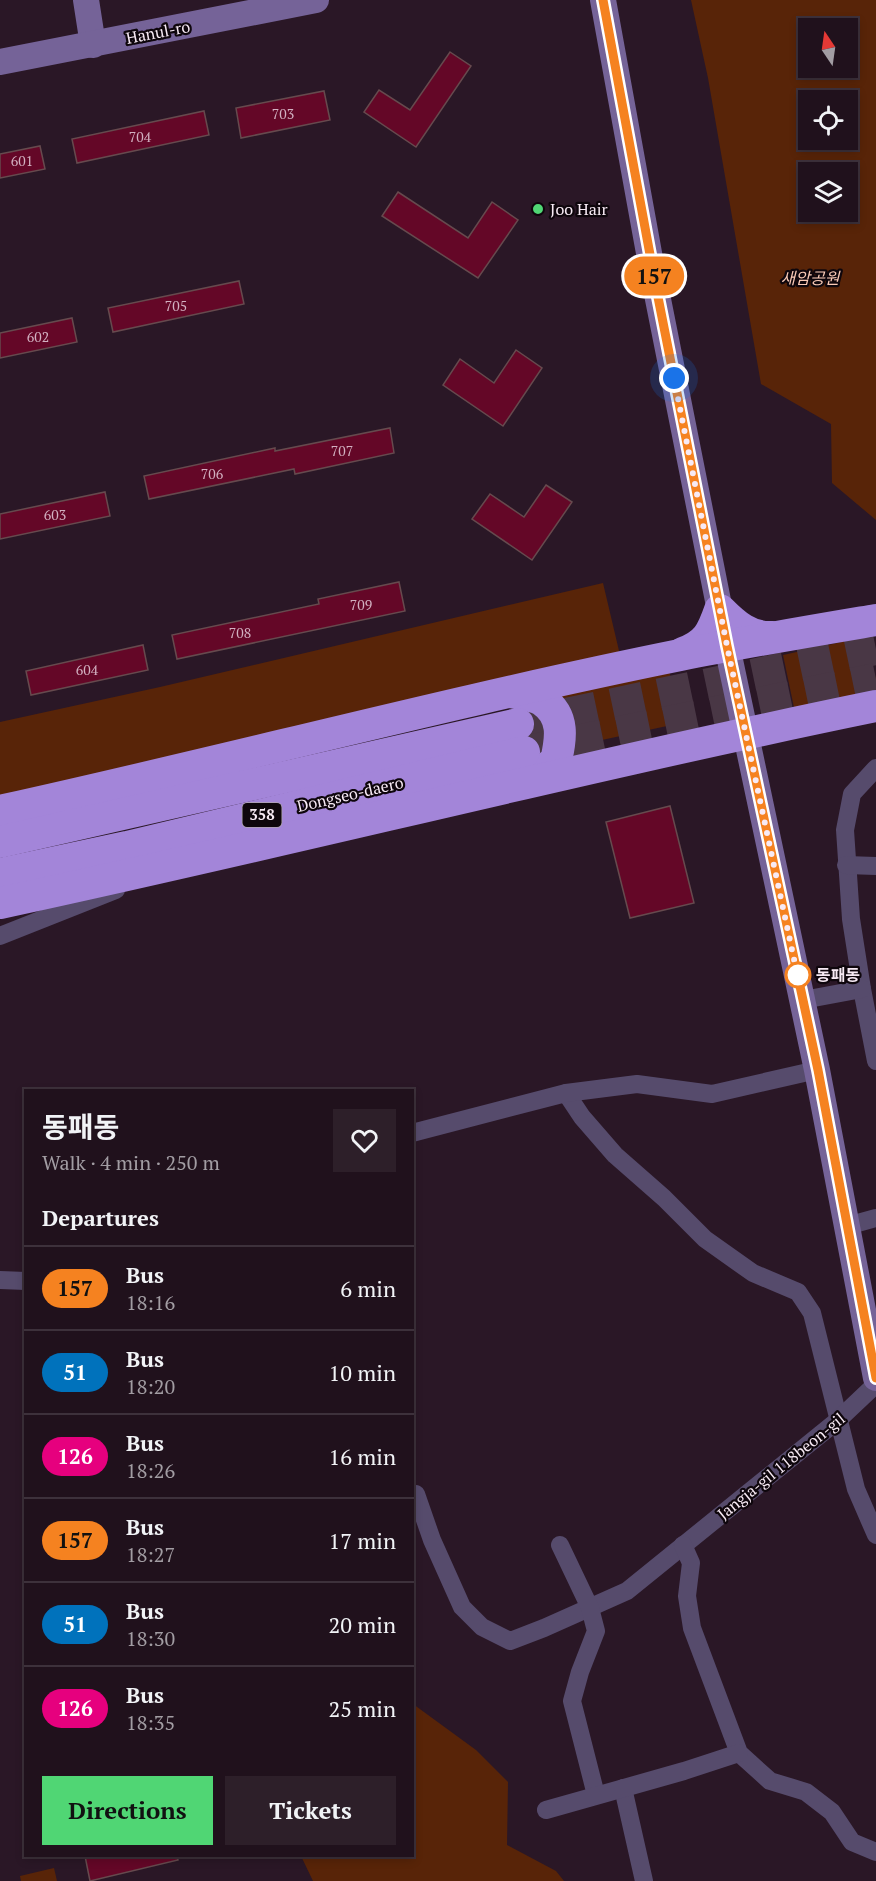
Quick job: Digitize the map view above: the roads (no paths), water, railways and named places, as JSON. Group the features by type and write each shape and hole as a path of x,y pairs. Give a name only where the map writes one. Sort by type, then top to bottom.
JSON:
{"highway":[{"path":"679,655 696,648 706,640 720,610 747,633 762,637 782,636"},
{"path":"0,811 679,655 876,620"},
{"path":"511,692 542,699 556,714 562,735 556,761 524,753"},
{"path":"0,903 186,862 524,753 746,733 876,706"},
{"name":"Dongseo-daero","path":"0,842 524,753"},
{"name":"Dongseo-daero","path":"0,874 139,844 524,753"}],"main road":[{"path":"87,0 93,45"},
{"name":"Hanul-ro","path":"0,62 316,0"},
{"path":"603,4 651,264 727,646 818,1070 876,1378"}],"street":[{"path":"876,768 852,794 845,830 851,919 876,1061"},
{"path":"0,936 186,862"},
{"path":"846,865 876,866"},
{"path":"803,1000 862,989"},
{"path":"414,1132 566,1093 636,1084 712,1094 818,1070"},
{"path":"566,1093 582,1117 615,1155 664,1198 705,1239 753,1273 798,1292 812,1313 837,1421 856,1489 876,1535"},
{"path":"847,1226 876,1218"},
{"path":"0,1280 24,1281"},
{"name":"Jangja-gil 118beon-gil","path":"416,1494 432,1540 462,1607 482,1627 510,1641 627,1592 837,1421 876,1384"},
{"path":"560,1545 590,1608 596,1631 580,1672 572,1701 596,1795"},
{"path":"683,1545 691,1563 687,1596 692,1628 739,1753 770,1781 806,1792 832,1812 852,1842 876,1852"},
{"path":"546,1810 739,1753"},
{"path":"623,1788 644,1881"}],"tunnel":[{"path":"518,724 876,649"},
{"path":"524,752 876,679"}],"place":[{"name":"Joo Hair","path":"538,209"},
{"name":"동패동","path":"798,975"}],"park label":[{"name":"새암공원","path":"810,278"}]}
